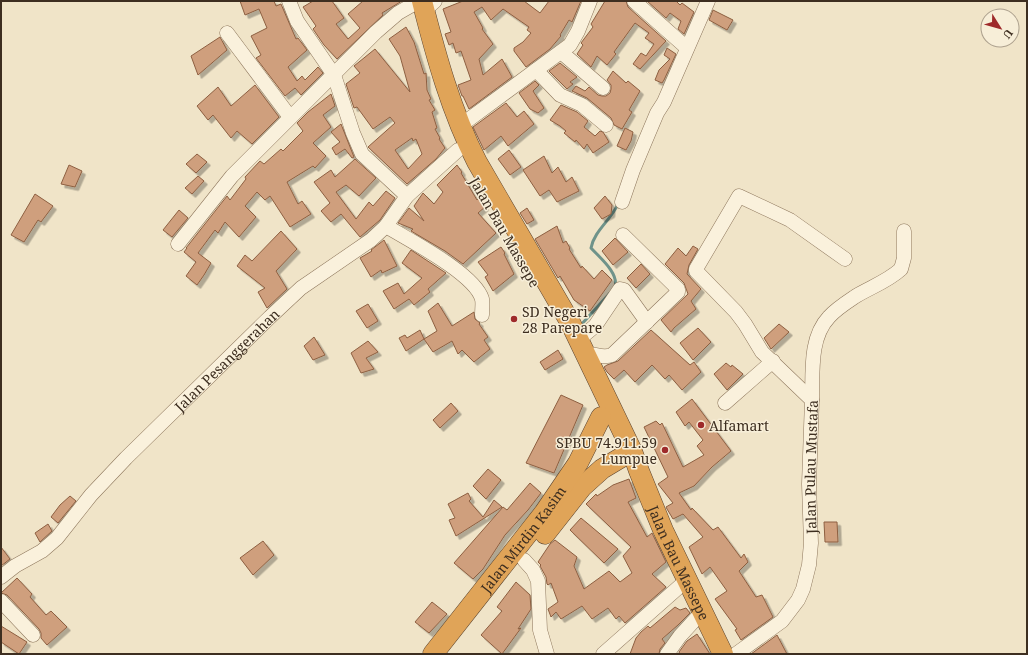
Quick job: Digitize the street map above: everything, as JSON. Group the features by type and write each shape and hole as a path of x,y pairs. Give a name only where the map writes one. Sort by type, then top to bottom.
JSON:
{"highway":[{"name":"Jalan Bau Massepe","path":"421,4 442,74 466,140 477,162 562,310 581,347 627,454"},
{"name":"Jalan Bau Massepe","path":"421,4 431,74 452,137 458,150 554,317 601,417 639,470 663,530 723,654"},
{"name":"Jalan Mirdin Kasim","path":"433,654 544,513 578,463 601,417"},
{"name":"Jalan Mirdin Kasim","path":"449,654 582,487 602,468 627,454"}],"street":[{"path":"288,1 297,21 334,75 353,133 362,154 407,196"},
{"path":"458,118 468,120 570,45 578,31 590,1"},
{"path":"634,1 685,46"},
{"path":"622,202 633,170 657,113 664,102 685,46 708,1"},
{"path":"178,244 232,176 290,117 387,22 398,13 421,4"},
{"path":"228,33 290,117"},
{"path":"561,52 603,88"},
{"path":"536,70 560,95 582,106 606,125"},
{"name":"Jalan Pesanggerahan","path":"1,577 15,566 42,551 57,538 91,495 126,458 275,312 301,288 371,240 386,226 407,196 458,150"},
{"name":"Jalan Pulau Mustafa","path":"736,654 782,621 798,600 803,589 809,565 811,543 809,490 812,400 773,360 762,352 736,312 696,271 699,263 739,196 790,220 845,259"},
{"path":"386,226 457,270 476,287 482,299 482,314"},
{"path":"812,400 814,355 817,338 823,325 830,316 856,296 884,281 901,269 904,258 904,231"},
{"path":"623,235 678,289 676,296 612,355 599,357 590,354 581,347 620,289 624,290 647,322"},
{"path":"725,403 773,360"},
{"path":"524,560 533,570 538,581 540,630 547,654"},
{"path":"602,654 688,579"},
{"path":"1,601 33,635"},
{"path":"667,654 680,636 702,612"}],"building":[{"path":"240,1 274,1 276,6 281,4 296,39 298,38 307,50 288,67 297,81 302,76 305,80 318,67 323,73 301,95 295,88 285,96 256,58 261,55 251,36 267,28 259,9 245,15"},
{"path":"313,1 332,1 344,18 336,24 348,39 360,28 348,14 363,1 402,1 382,13 383,15 337,59 324,45 313,29 316,26 303,7"},
{"path":"463,1 524,1 540,13 549,1 581,1 572,22 569,20 560,35 561,36 550,49 526,67 514,51 514,48 523,42 531,33 527,30 529,27 503,9 491,20 482,7 474,12 483,28 482,29 493,44 479,59 483,75 502,59 512,77 469,109 458,85 471,80 461,51 456,53 453,43 449,45 445,34 451,32 443,9"},
{"path":"605,1 626,1 628,7 666,41 640,69 633,64 641,53 646,56 654,44 645,38 649,33 635,23 614,52 616,54 607,65 597,56 591,67 577,54 583,45 581,43 593,27 591,24"},
{"path":"647,1 676,1 680,5 682,3 694,12 684,34 678,29 681,21 670,13 666,18"},
{"path":"713,10 733,20 727,30 709,20"},
{"path":"406,27 414,42 424,74 426,73 427,90 431,99 429,100 435,110 432,112 437,128 435,129 445,148 436,159 407,184 368,147 395,123 390,117 373,129 357,107 354,108 346,84 360,73 354,66 375,49 410,92 400,56 389,39","holes":["412,138 413,141 416,139 422,154 408,169 395,150"]},
{"path":"220,37 227,50 198,75 191,56"},
{"path":"667,48 676,54 662,83 655,80 659,70 670,59 664,55"},
{"path":"560,63 577,77 570,82 573,84 567,89 549,71"},
{"path":"613,71 626,83 628,81 640,91 629,110 632,112 622,129 614,125 611,118 587,98 572,91 576,86 585,91 589,87 598,95 606,96 610,93 611,89 611,85 607,80"},
{"path":"535,81 539,85 533,91 544,108 538,113 530,109 519,93"},
{"path":"255,85 279,117 252,144 237,131 231,138 213,115 208,120 197,106 218,87 231,106"},
{"path":"331,94 335,106 323,115 331,127 313,143 326,156 315,168 313,166 287,182 298,204 302,201 311,214 290,227 270,196 265,200 257,192 245,206 256,217 239,237 225,222 218,233 215,230 198,253 211,263 197,285 186,276 196,262 184,252 186,248 227,196 230,200 246,179 245,177 260,161 264,164 281,149 283,151 303,131 297,123 308,112"},
{"path":"506,103 517,117 524,111 534,124 508,146 501,136 484,150 473,127"},
{"path":"561,105 577,112 588,121 584,127 595,136 600,131 603,132 609,142 593,153 587,144 584,149 576,140 575,142 564,133 566,131 550,120"},
{"path":"341,124 354,157 352,158 345,149 336,155 332,148 340,142 331,132"},
{"path":"625,128 633,132 631,141 626,150 617,146"},
{"path":"509,150 521,167 510,175 498,159"},
{"path":"197,154 207,162 196,173 186,164"},
{"path":"544,156 552,173 558,167 566,182 572,177 579,191 557,202 549,190 540,196 523,170"},
{"path":"355,159 376,178 359,196 346,185 336,192 356,219 369,202 373,206 386,191 395,198 380,220 360,237 341,214 331,222 321,211 330,203 314,182 331,170 335,177"},
{"path":"69,165 82,171 75,187 61,184"},
{"path":"457,165 477,200 479,198 485,207 478,213 496,233 463,264 445,251 411,231 413,229 398,223 409,208 424,221 414,206 423,193 434,204 443,192 437,185"},
{"path":"198,176 204,181 192,194 185,188"},
{"path":"35,194 53,206 41,222 38,220 24,242 11,235"},
{"path":"605,196 612,205 611,214 602,219 594,208"},
{"path":"527,208 534,220 527,224 520,213"},
{"path":"179,210 188,218 172,237 163,230"},
{"path":"557,226 563,243 566,241 570,248 569,249 581,268 582,266 594,279 602,270 612,280 590,311 574,300 560,276 558,278 535,239"},
{"path":"281,231 297,249 276,271 287,289 267,308 258,292 265,288 237,266 245,255 252,261"},
{"path":"615,238 628,252 613,265 602,251"},
{"path":"384,240 397,266 382,273 381,270 371,277 360,258 372,251 371,250"},
{"path":"693,246 698,249 689,265 687,274 701,289 691,301 696,309 671,332 661,320 688,294 684,283 665,264 678,248 686,256"},
{"path":"501,247 514,274 493,291 485,277 488,275 478,262"},
{"path":"411,250 446,273 428,289 430,292 414,305 409,299 394,309 383,291 398,283 404,294 422,278 402,263"},
{"path":"641,264 650,274 636,288 627,278"},
{"path":"438,303 452,326 474,312 475,319 480,323 479,324 488,337 484,340 490,349 474,362 462,350 458,354 452,341 433,352 424,339 437,331 428,311"},
{"path":"368,304 378,321 367,328 356,311"},
{"path":"779,324 789,332 771,349 764,338"},
{"path":"698,328 711,342 693,360 680,343"},
{"path":"420,330 424,339 406,351 399,338 405,335 407,338"},
{"path":"651,330 690,365 694,362 701,372 682,390 669,375 665,379 652,365 635,382 624,370 614,379 604,367 618,361"},
{"path":"314,337 325,355 313,360 304,346"},
{"path":"368,341 378,352 366,358 374,369 361,373 351,353"},
{"path":"558,350 563,359 545,370 540,362"},
{"path":"726,363 731,367 732,365 743,374 727,390 714,374"},
{"path":"561,395 583,405 554,473 526,463"},
{"path":"692,399 731,451 712,467 694,486 679,493 691,510 692,508 713,530 718,527 741,558 744,554 748,562 739,571 756,597 762,595 773,617 741,640 735,630 737,629 715,599 727,591 710,567 702,574 689,547 703,537 683,514 673,519 666,507 673,503 658,484 668,477 644,427 656,421 660,425 662,423 683,467 704,455 697,446 703,440 689,422 685,426 676,412"},
{"path":"451,403 458,411 440,428 433,420"},
{"path":"488,469 501,480 486,499 473,486"},
{"path":"629,479 636,498 628,502 647,537 652,533 666,562 652,574 666,587 625,623 619,616 616,619 608,608 592,619 582,606 561,619 556,612 551,617 548,609 558,602 551,583 548,585 547,584 546,577 540,566 541,565 538,562 550,544 555,540 577,557 574,566 584,589 609,571 620,582 632,573 623,556 631,547 586,504 596,494 597,496 613,485"},
{"path":"530,483 541,493 505,535 483,569 473,579 454,563 503,507 507,510"},
{"path":"468,493 471,499 469,501 483,517 494,500 502,507 456,536 449,520 455,518 448,504"},
{"path":"70,496 76,501 58,523 51,517 60,505"},
{"path":"581,518 618,549 604,563 570,530"},
{"path":"824,522 837,522 838,542 825,542"},
{"path":"48,524 52,531 40,542 35,533"},
{"path":"263,541 274,555 253,575 240,558"},
{"path":"1,547 10,559 1,566"},
{"path":"17,578 32,594 30,597 46,615 51,611 67,627 47,645 41,638 39,629 7,595 1,593"},
{"path":"516,582 530,595 531,609 518,629 521,628 502,654 481,635 502,611 497,607"},
{"path":"432,602 447,614 429,633 415,622"},
{"path":"675,607 680,610 686,608 690,613 662,639 665,643 660,649 659,654 630,654 636,638 641,632 648,626 650,628"},
{"path":"1,626 27,642 19,654 1,642"},
{"path":"697,634 710,654 680,654 679,652 687,641"},
{"path":"777,635 787,654 751,654"}],"waterway":[{"path":"615,287 612,271 591,248 599,231 618,204"},
{"path":"580,326 610,293"}],"place":[{"name":"SD Negeri 28 Parepare","path":"514,319"},
{"name":"Alfamart","path":"701,425"},
{"name":"SPBU 74.911.59 Lumpue","path":"665,450"}]}
